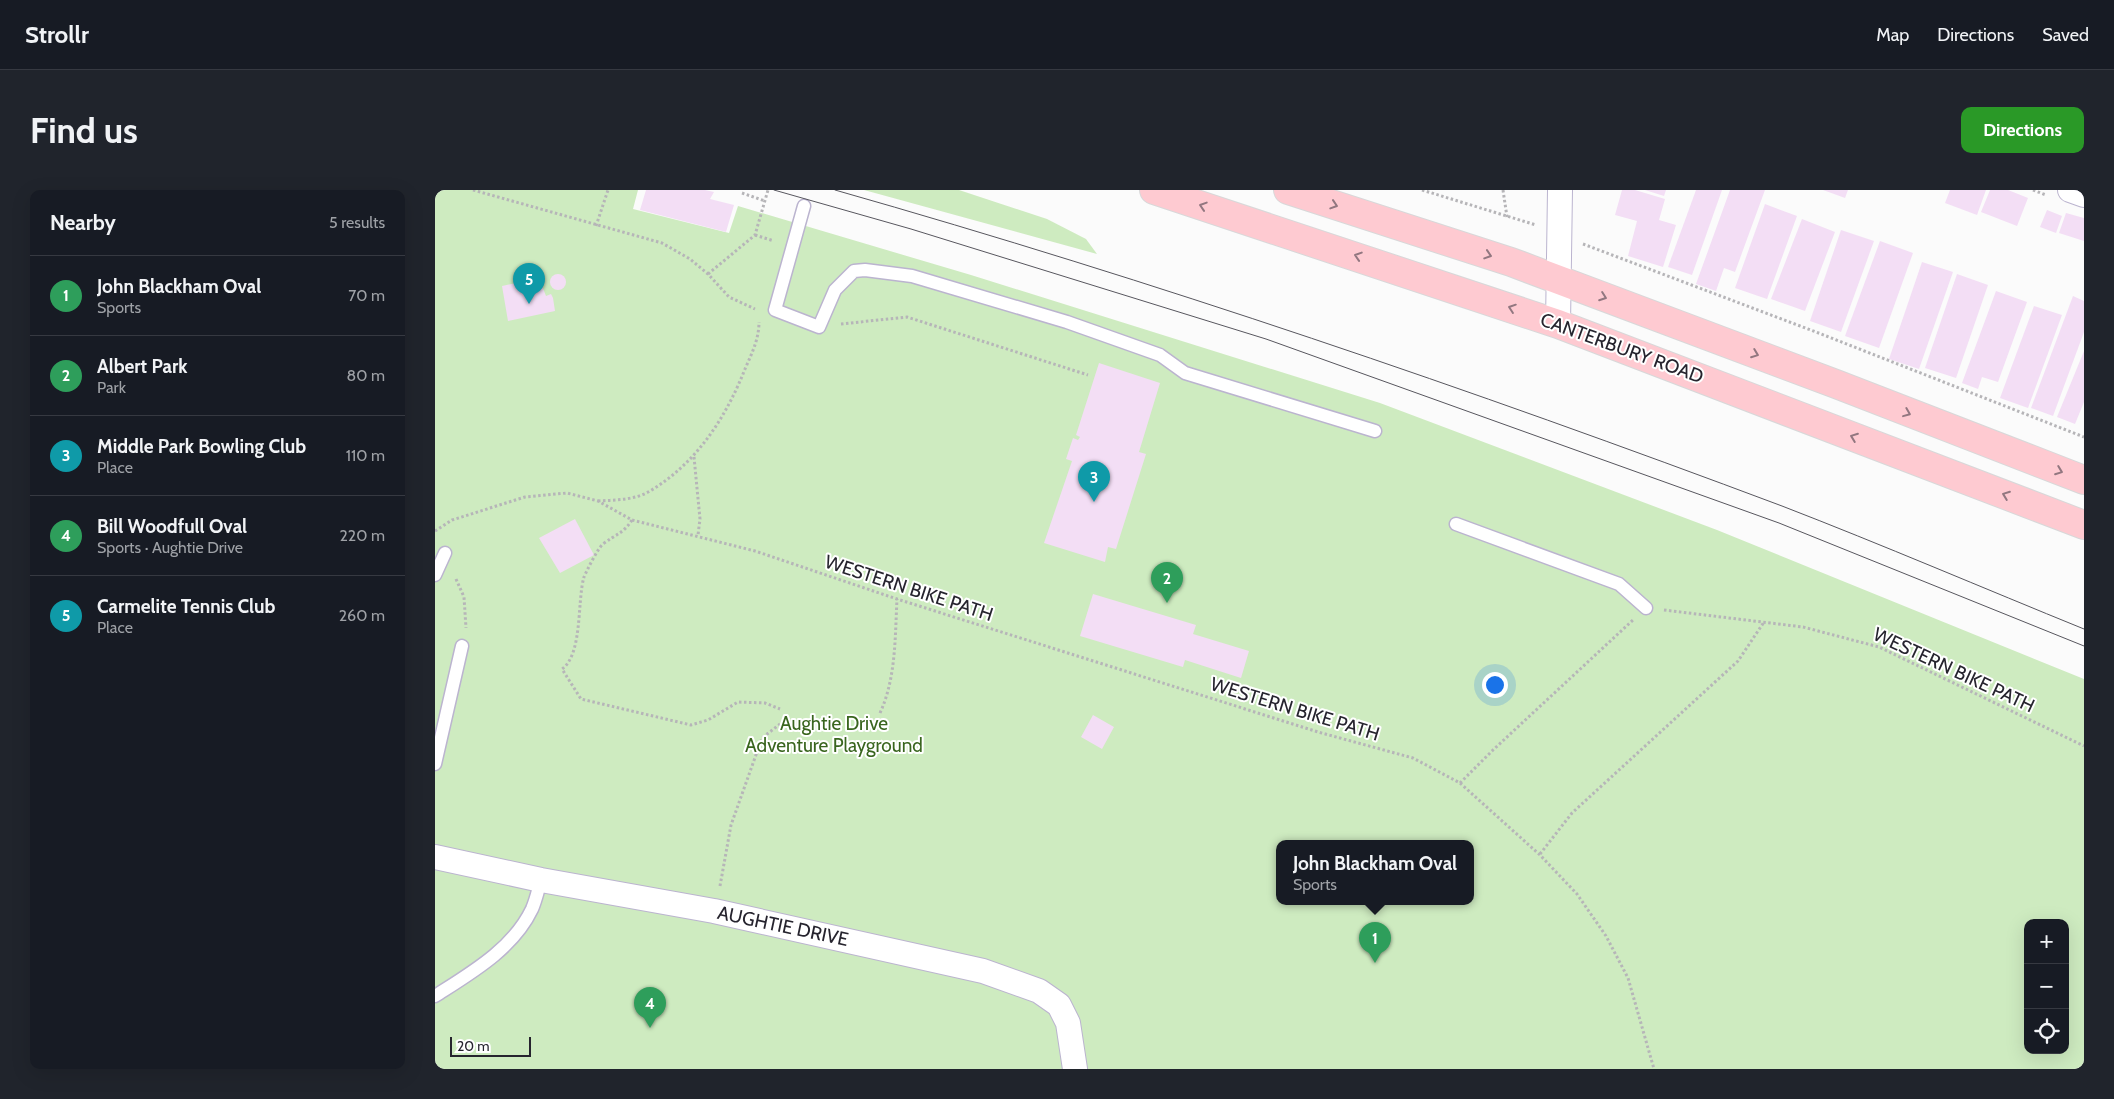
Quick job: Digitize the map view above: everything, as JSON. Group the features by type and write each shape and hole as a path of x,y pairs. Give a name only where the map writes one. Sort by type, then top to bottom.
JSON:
{"main road":[{"name":"CANTERBURY ROAD","path":"1154,190 1558,324 2084,525"},
{"path":"1287,190 1511,262 1836,384 2084,480"}],"street":[{"path":"1558,324 1560,190"},
{"path":"2070,190 2084,195"},
{"name":"AUGHTIE DRIVE","path":"435,856 541,880 715,911 983,970 1039,990 1059,1005 1065,1017 1071,1040 1075,1069"}],"lane":[{"path":"804,206 775,310 819,327 835,290 854,271 865,270 911,276 1067,322 1160,355 1185,374 1375,432"},
{"path":"1456,524 1619,584 1646,608"},
{"path":"435,575 445,553"},
{"path":"435,764 462,646"},
{"path":"435,996 504,947 532,909 541,880"}],"path":[{"path":"473,190 662,243 690,259 708,274 729,298 760,310"},
{"path":"596,226 608,190"},
{"path":"708,274 755,235 768,190"},
{"path":"1421,190 1559,234 2084,437"},
{"path":"1503,190 1508,218"},
{"path":"742,193 765,201"},
{"path":"755,235 779,243"},
{"path":"819,327 907,317 1088,375"},
{"path":"598,501 623,500 649,492 694,456 733,400 759,336 759,319"},
{"path":"694,456 700,519 698,535"},
{"name":"WESTERN BIKE PATH","path":"435,531 452,520 525,497 567,493 598,501 632,520 698,535 755,551 897,599 1308,729 1413,758 1460,783 1540,855 1577,894 1607,936 1628,978 1654,1069"},
{"path":"632,520 625,532 602,545 584,578 580,622 569,664 562,669 581,698 691,725 708,720 738,702 765,704 780,709"},
{"path":"445,553 464,597 467,621 462,646"},
{"path":"880,713 888,696 892,678 897,599"},
{"path":"1460,783 1646,608"},
{"name":"WESTERN BIKE PATH","path":"1646,608 1803,627 1879,648 2084,746"},
{"path":"1540,855 1572,813 1738,661 1764,622"},
{"path":"715,911 731,825 762,738 780,724"}],"green space":[{"name":"Aughtie Drive Adventure Playground","path":"435,190 638,190 633,209 729,233 738,206 971,275 1380,403 1717,530 2084,679 2084,1069 435,1069"},
{"path":"864,190 959,190 1047,219 1086,239 1097,254"}],"building":[{"path":"646,190 705,190 714,192 710,199 734,205 726,232 640,210"},
{"path":"1622,190 1635,190 1665,199 1659,220 1676,225 1663,267 1628,256 1637,221 1615,215"},
{"path":"1645,190 1666,190 1664,196"},
{"path":"1696,190 1722,190 1692,275 1668,267"},
{"path":"1730,190 1765,190 1735,272 1724,268 1716,291 1696,284"},
{"path":"1823,190 1848,190 1845,198"},
{"path":"1950,190 1986,190 1977,215 1945,203"},
{"path":"1990,190 2008,190 2028,198 2017,226 1981,212"},
{"path":"1765,204 1797,216 1767,299 1735,288"},
{"path":"2047,210 2062,216 2056,233 2040,227"},
{"path":"2066,213 2084,218 2084,241 2059,233"},
{"path":"1802,219 1835,232 1805,311 1771,299"},
{"path":"1841,230 1874,241 1841,332 1810,321"},
{"path":"1880,241 1913,253 1879,348 1845,336"},
{"path":"1922,262 1953,272 1919,369 1889,359"},
{"path":"558,274 564,276 566,282 564,288 558,290 552,288 550,282 552,276"},
{"path":"1957,274 1988,285 1956,378 1925,368"},
{"path":"539,278 546,296 551,294 553,298 555,311 508,321 502,286"},
{"path":"1996,291 2027,302 1998,382 1982,377 1978,389 1962,383"},
{"path":"2073,296 2084,301 2084,332 2053,416 2031,408"},
{"path":"2034,306 2062,315 2028,408 2000,398"},
{"path":"2084,351 2084,402 2075,424 2057,417"},
{"path":"1099,363 1160,383 1139,452 1146,454 1116,549 1108,547 1105,562 1044,543 1072,461 1066,459 1073,438 1078,440 1080,437 1076,435"},
{"path":"575,519 594,555 560,573 539,538"},
{"path":"1093,594 1196,625 1193,634 1249,651 1241,678 1185,660 1183,667 1080,636"},
{"path":"1093,715 1114,727 1102,749 1081,737"}],"tram line":[{"path":"774,190 911,229 1266,339 1779,523 2084,646"},
{"path":"835,190 1074,261 1193,299 1547,420 1782,506 2084,629"}],"place":[{"name":"Carmelite Tennis Club","path":"529,304"},
{"name":"Middle Park Bowling Club","path":"1094,502"},
{"name":"Albert Park","path":"1167,603"},
{"name":"John Blackham Oval","path":"1375,963"},
{"name":"Bill Woodfull Oval","path":"650,1028"}]}
